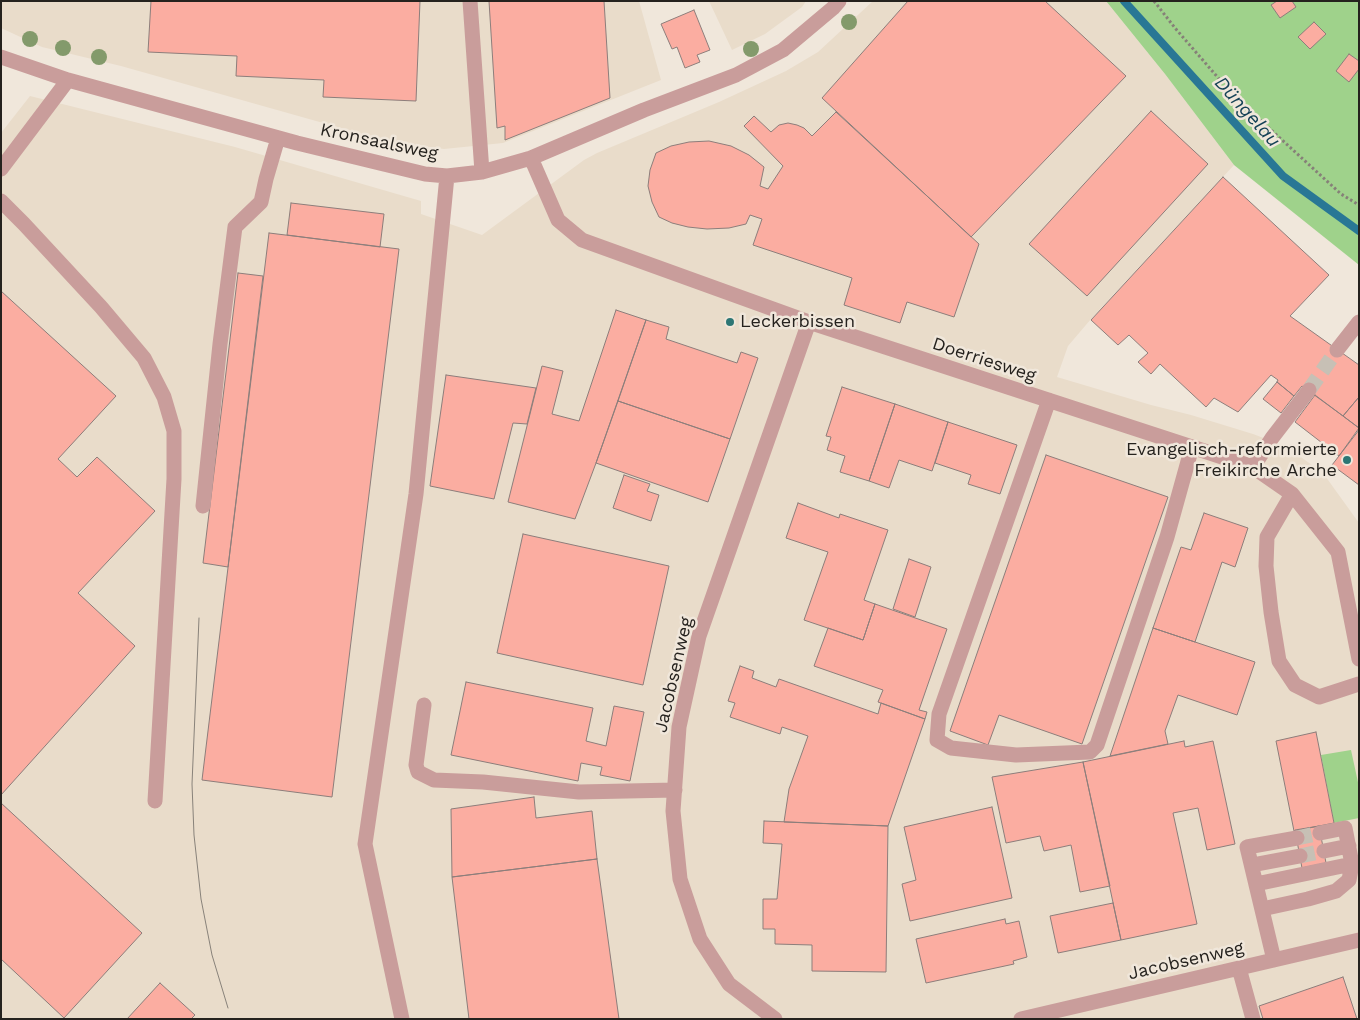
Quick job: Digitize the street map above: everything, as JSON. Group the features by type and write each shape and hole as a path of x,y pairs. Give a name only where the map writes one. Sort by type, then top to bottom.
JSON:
{"street":[{"path":"470,1 482,172"},
{"name":"Kronsaalsweg","path":"1,58 68,80 278,138 425,174 447,176 482,172 531,158 644,110 736,75 783,50 834,8 838,1"},
{"path":"1,169 68,80"},
{"path":"203,506 220,344 235,227 261,202 278,138"},
{"name":"Doerriesweg","path":"531,158 558,220 582,240 809,322 1253,467 1292,494 1338,552 1359,659"},
{"path":"402,1019 364,844 416,494 447,176"},
{"path":"1,201 101,308 144,358 164,397 174,431 174,480 155,801"},
{"name":"Jacobsenweg","path":"775,1019 729,984 700,940 680,879 674,811 675,790 679,727 699,636 809,322"},
{"path":"1337,350 1359,322"},
{"path":"1253,467 1272,438 1309,390"},
{"path":"1049,400 939,714 937,740 951,748 1016,756 1090,752 1097,745 1167,537 1192,447"},
{"path":"1292,494 1267,537 1266,566 1279,661 1294,685 1319,698 1359,684"},
{"path":"424,705 416,765 418,772 434,780 483,782 579,792 675,790"},
{"path":"1262,909 1336,891 1349,880 1352,864 1345,828 1320,833"},
{"path":"1274,960 1247,847 1297,838"},
{"path":"1324,851 1349,846"},
{"path":"1252,865 1300,856"},
{"path":"1256,884 1352,864"},
{"name":"Jacobsenweg","path":"1029,1018 1359,940"},
{"path":"1238,968 1253,1019"}],"path":[{"path":"1154,1 1233,95 1341,194 1359,205"}],"shaded area":[{"path":"1,1 639,1 661,80 503,143 444,149 387,141 121,66 42,47 1,28"},
{"path":"709,1 806,1 802,7 765,34 732,50"},
{"path":"873,1 1106,1 1165,74 1234,165 1068,346 1057,377 1191,415 1253,434 1287,447 1323,473 1359,523 1359,1019 1,1019 1,133 30,96 235,147 421,201 421,214 482,235 584,160 719,102 786,71 818,52"}],"green space":[{"path":"1106,1 1359,1 1359,265 1234,165 1165,74"},
{"path":"1351,750 1359,787 1359,818 1334,823 1321,755"}],"building":[{"path":"151,1 420,1 416,101 323,97 324,80 236,76 237,56 148,52"},
{"path":"489,1 604,1 610,98 505,140 505,126 497,128"},
{"path":"908,1 1045,1 1126,76 971,237 822,98"},
{"path":"1277,1 1292,1 1296,7 1280,18 1271,5"},
{"path":"694,10 710,50 697,55 700,62 685,68 677,47 672,49 661,24"},
{"path":"1314,22 1326,34 1310,49 1298,37"},
{"path":"1349,54 1359,61 1359,69 1349,82 1336,71"},
{"path":"1151,111 1208,164 1087,296 1029,244"},
{"path":"836,112 979,244 954,317 907,302 900,323 844,305 852,278 753,245 762,219 750,215 746,224 729,228 707,229 672,223 659,217 652,202 648,186 650,170 656,153 671,146 689,142 709,141 731,146 749,155 764,167 760,186 768,189 783,166 744,126 754,116 771,132 779,125 788,123 804,128 812,136"},
{"path":"1223,177 1329,275 1290,316 1359,365 1359,397 1343,416 1302,386 1294,396 1271,375 1238,412 1214,398 1206,407 1160,364 1151,374 1138,362 1148,353 1129,335 1118,345 1091,320"},
{"path":"291,203 384,214 380,247 287,235"},
{"path":"269,233 399,249 332,797 202,780"},
{"path":"238,273 263,276 228,567 203,563"},
{"path":"1,291 116,396 58,459 77,477 97,457 155,511 78,593 135,646 1,795"},
{"path":"616,310 646,320 575,519 508,502 542,366 563,371 552,414 579,421"},
{"path":"646,320 669,327 666,339 737,363 741,352 758,358 730,439 618,401"},
{"path":"446,375 536,388 527,424 513,423 494,499 430,486"},
{"path":"1277,382 1294,396 1281,413 1263,399"},
{"path":"842,387 895,404 869,481 840,472 845,456 827,450 831,437 826,436"},
{"path":"1315,395 1359,428 1339,456 1295,422"},
{"path":"1359,397 1359,428 1343,416"},
{"path":"618,401 730,439 708,502 596,463"},
{"path":"895,404 948,422 932,471 899,460 889,488 869,481"},
{"path":"948,422 1017,445 1000,494 968,484 971,475 935,463"},
{"name":"Evangelisch-reformierte Freikirche Arche","path":"1359,430 1359,485 1332,465"},
{"path":"1046,455 1168,497 1082,744 999,715 988,745 950,731"},
{"path":"624,475 650,484 647,491 659,495 651,521 613,508"},
{"path":"798,503 839,518 840,514 888,530 864,600 875,604 863,640 804,620 828,552 786,538"},
{"path":"1204,513 1248,528 1235,567 1222,562 1195,642 1153,628 1181,547 1191,550"},
{"path":"523,534 669,566 643,685 497,653"},
{"path":"909,559 931,567 915,617 893,609"},
{"path":"875,604 947,629 919,710 927,712 925,719 878,702 883,690 814,666 828,628 863,640"},
{"path":"1153,628 1255,662 1237,715 1178,695 1165,731 1168,744 1110,756"},
{"path":"740,666 754,671 752,678 776,687 779,679 878,714 881,703 925,719 888,826 784,822 789,789 808,736 782,727 780,734 730,717 735,703 728,701"},
{"path":"466,682 593,708 586,741 606,746 614,706 644,712 630,781 600,775 602,767 581,763 578,781 451,755"},
{"path":"1316,732 1334,823 1294,831 1276,741"},
{"path":"1184,741 1185,747 1213,741 1235,844 1207,850 1198,808 1173,813 1197,924 1121,940 1083,762"},
{"path":"1083,762 1110,886 1080,892 1071,845 1044,851 1040,836 1006,843 992,777"},
{"path":"534,797 536,818 592,811 597,859 452,877 451,809"},
{"path":"1,803 142,933 64,1018 1,959"},
{"path":"992,807 1012,898 910,921 902,884 916,880 904,827"},
{"path":"764,821 888,826 886,972 812,971 812,945 775,944 775,929 763,929 763,899 777,899 782,844 763,843"},
{"path":"1319,826 1326,863 1302,868 1295,830"},
{"path":"597,859 619,1019 469,1019 452,877"},
{"path":"1113,903 1121,940 1058,953 1050,916"},
{"path":"1005,919 1006,924 1019,921 1027,957 1013,961 1014,964 926,983 916,939"},
{"path":"1343,977 1357,1019 1263,1019 1259,1006"},
{"path":"160,983 195,1015 191,1019 127,1019"}],"waterway":[{"name":"Düngelau","path":"1124,1 1283,176 1359,231"}],"tunnel":[{"path":"1309,390 1337,350"},
{"path":"1297,838 1320,833"},
{"path":"1300,856 1324,851"}],"tram line":[{"path":"199,618 192,784 194,835 201,899 212,955 228,1008"}],"place":[{"name":"Leckerbissen","path":"730,322"},
{"name":"Evangelisch-reformierte Freikirche Arche","path":"1347,460"}]}
